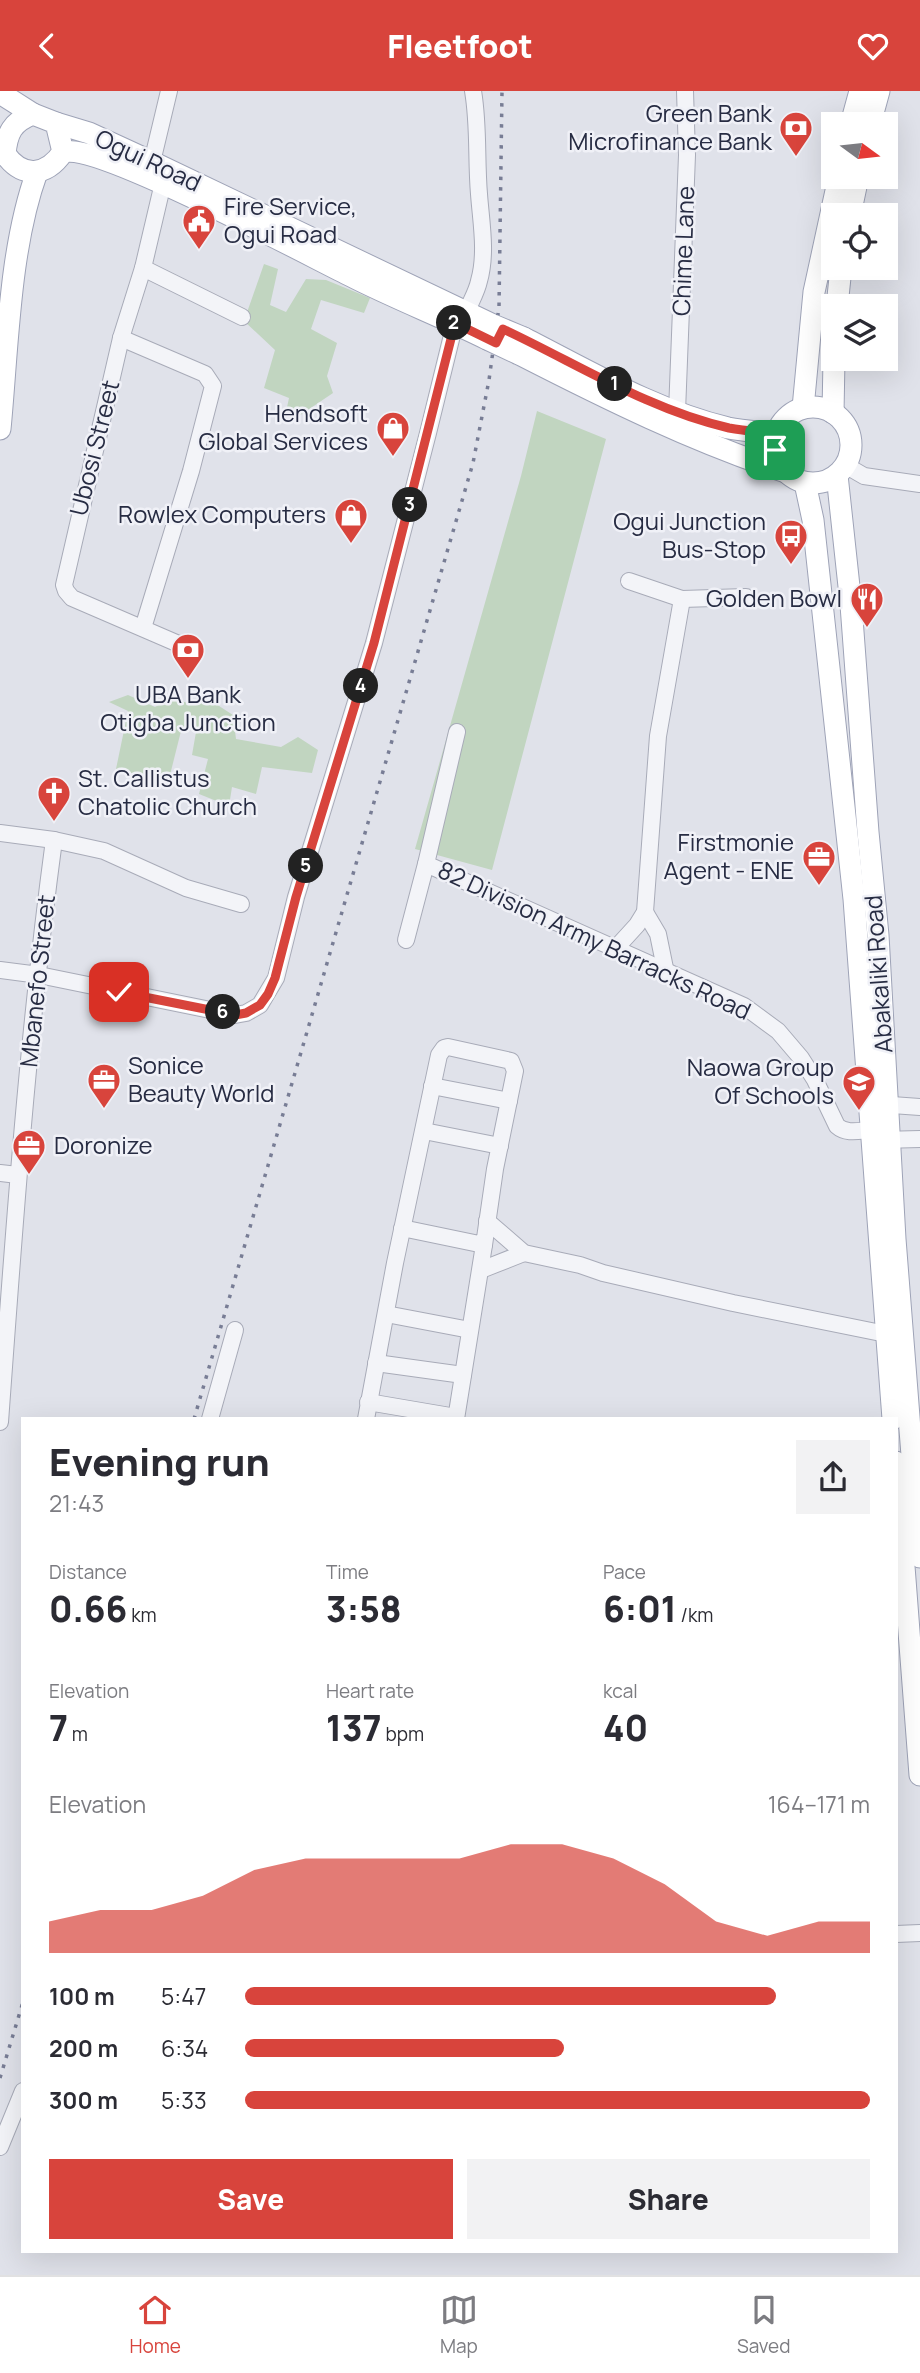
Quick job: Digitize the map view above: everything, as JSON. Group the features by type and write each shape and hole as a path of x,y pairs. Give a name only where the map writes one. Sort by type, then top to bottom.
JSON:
{"main road":[{"path":"855,112 860,91"},
{"path":"873,112 879,91"},
{"path":"0,93 33,114 56,123 63,152 53,164 37,171 23,170 12,163 3,148 16,122 33,114"},
{"name":"Ogui Road","path":"56,123 89,133 154,173 521,346 677,412 730,428 777,434"},
{"name":"Ogui Road","path":"63,152 88,155 154,173"},
{"path":"0,429 16,262 26,208 37,171"},
{"path":"803,408 814,292 821,269"},
{"name":"Ogui Road","path":"521,346 595,392 747,459 786,472"},
{"path":"833,413 834,371"},
{"path":"813,407 833,413 846,426 850,435 850,453 841,470 828,481 817,484 805,483 786,472 775,450 777,434 787,418 803,408 813,407"},
{"name":"Abakaliki Road","path":"841,470 878,935 877,1137 886,1334 893,1417"},
{"name":"Abakaliki Road","path":"805,483 813,520 879,1105"},
{"name":"Abakaliki Road","path":"877,1137 895,1239 920,1557"},
{"path":"898,1488 920,1775"}],"street":[{"name":"Ubosi Street","path":"169,91 154,173 143,268 121,338 64,585 72,598 181,645"},
{"path":"0,969 235,1015 246,1013 260,1005 268,994 374,643 461,317 480,281 483,218 479,196 478,135 473,91"},
{"name":"Chime Lane","path":"677,412 687,155 685,91"},
{"path":"143,268 242,317"},
{"path":"121,338 205,374 213,386 176,524 143,628"},
{"path":"841,470 920,484"},
{"path":"629,581 682,599 746,597"},
{"path":"616,949 645,912 658,736 682,599"},
{"name":"82 Division Army Barracks Road","path":"406,940 457,732"},
{"path":"0,833 54,840 104,852 187,888 241,904"},
{"name":"Mbanefo Street","path":"0,1422 18,1175 54,840"},
{"name":"82 Division Army Barracks Road","path":"426,864 744,1006 768,1022 801,1058 837,1126 842,1130 877,1137"},
{"path":"645,912 658,934 666,973"},
{"path":"366,1417 432,1086 439,1055 448,1047 511,1061 514,1071 456,1417"},
{"path":"432,1086 509,1101"},
{"path":"879,1105 920,1107"},
{"path":"424,1131 500,1146"},
{"path":"877,1137 920,1139"},
{"path":"0,1173 18,1175"},
{"path":"487,1221 524,1254"},
{"path":"402,1229 484,1245"},
{"path":"481,1270 524,1254 733,1303 886,1334"},
{"path":"386,1314 470,1330"},
{"path":"211,1417 235,1330"},
{"path":"376,1363 463,1375"},
{"path":"368,1402 450,1417"},
{"path":"898,1934 920,1933"},
{"path":"0,2147 21,2096"}],"green space":[{"path":"264,264 278,269 270,305 286,312 306,279 326,280 370,298 364,313 321,300 311,329 337,343 327,376 333,393 290,422 286,412 289,398 264,388 275,350 244,321"},
{"path":"537,411 606,439 492,870 415,849"},
{"path":"128,695 155,707 174,697 189,704 202,695 233,715 236,739 281,747 298,737 318,750 312,773 262,767 256,794 232,787 229,806 199,794 208,759 192,755 196,732 182,727 168,783 116,769 128,711 109,702"}],"railway":[{"path":"195,1417 473,463 489,380 499,307 502,91"},
{"path":"0,2078 21,2009"}],"place":[{"name":"Green Bank Microfinance Bank","path":"796,158"},
{"name":"Fire Service, Ogui Road","path":"199,251"},
{"name":"Hendsoft Global Services","path":"393,458"},
{"name":"Rowlex Computers","path":"351,545"},
{"name":"Ogui Junction Bus-Stop","path":"791,566"},
{"name":"Golden Bowl","path":"867,629"},
{"name":"UBA Bank Otigba Junction","path":"188,680"},
{"name":"St. Callistus Chatolic Church","path":"54,823"},
{"name":"Firstmonie Agent - ENE","path":"819,887"},
{"name":"Sonice Beauty World","path":"104,1110"},
{"name":"Naowa Group Of Schools","path":"859,1112"},
{"name":"Doronize","path":"29,1176"}],"route":[{"path":"119,992 235,1015 246,1013 260,1005 268,994 374,643 455,323 496,343 503,329 677,412 730,428 777,434 775,450"}]}
